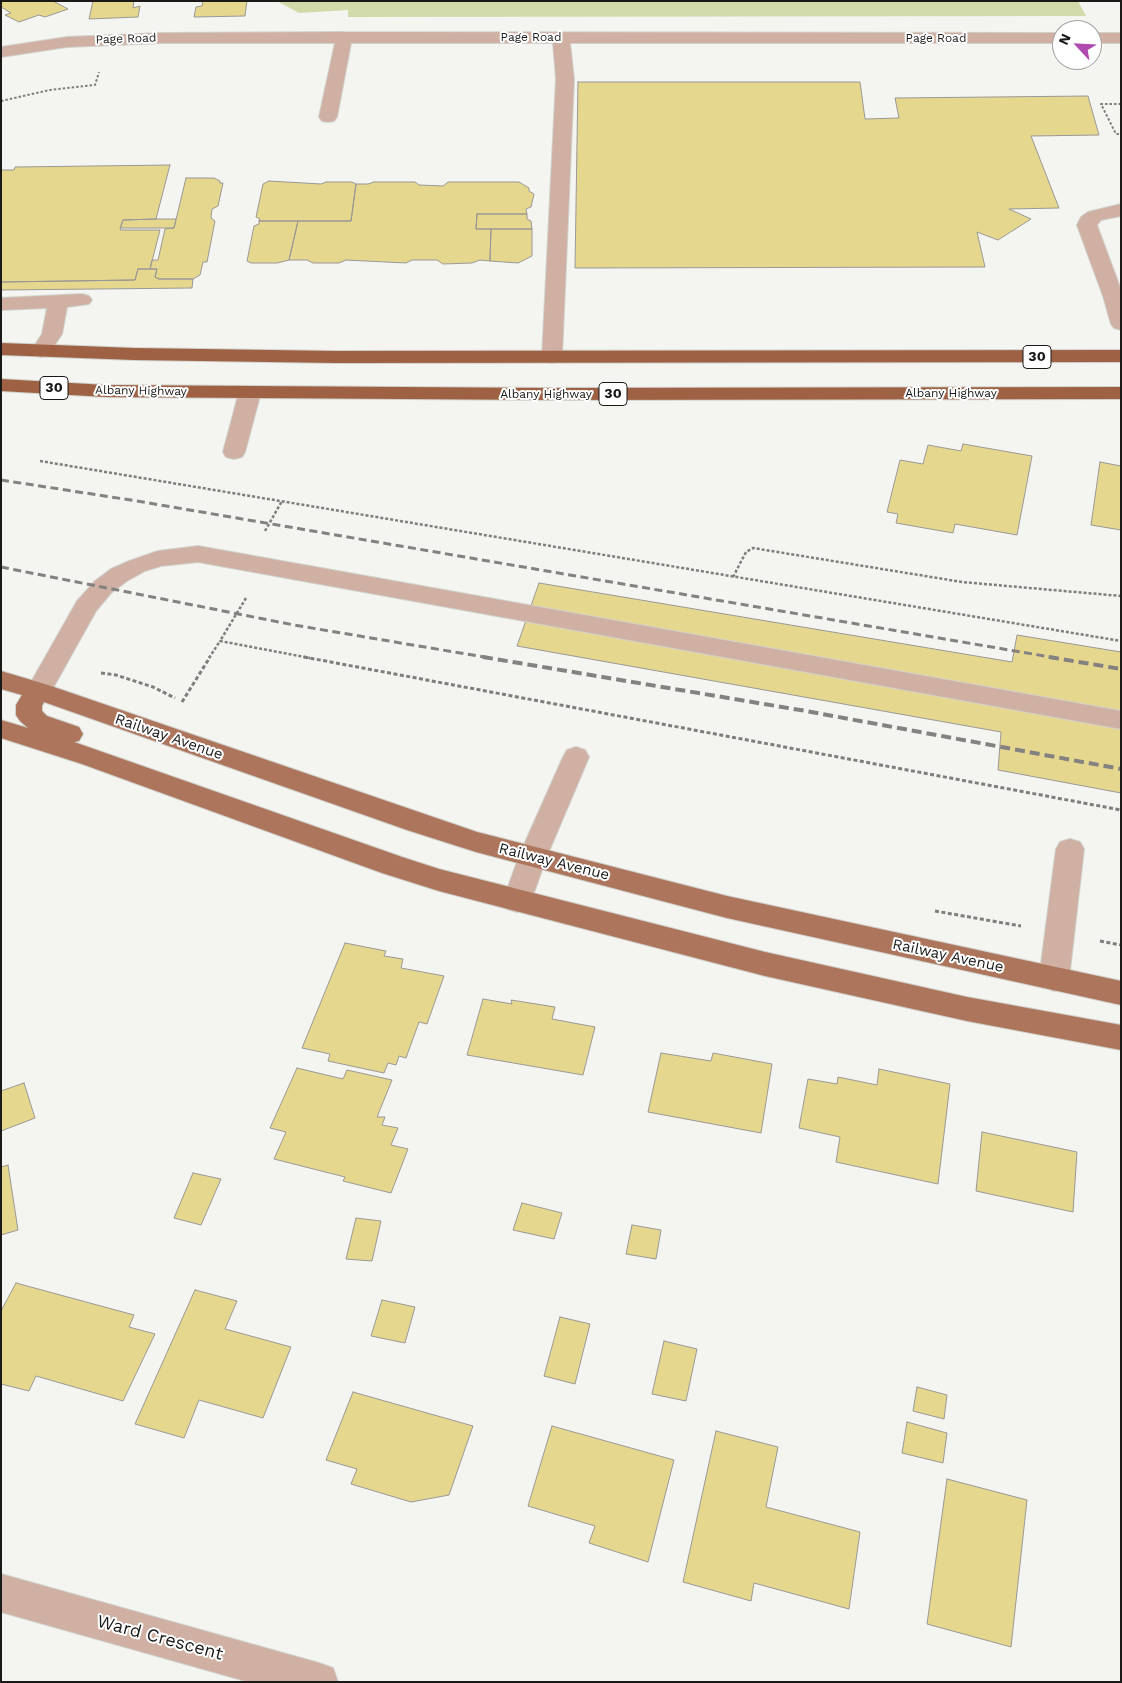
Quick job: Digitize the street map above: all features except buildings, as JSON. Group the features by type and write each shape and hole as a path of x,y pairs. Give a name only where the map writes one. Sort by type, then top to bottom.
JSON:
{"highway":[{"name":"30","path":"1,349 336,357 1121,356"},
{"path":"549,394 552,357"},
{"name":"Albany Highway","path":"1,385 106,391 549,394 1121,393"}],"main road":[{"name":"Railway Avenue","path":"1,680 39,691 417,824 476,842 727,907 1121,993"},
{"path":"39,691 29,705 29,715 38,722 135,758 192,784 218,802"},
{"path":"1,729 91,757 392,865 517,901 766,964 967,1009 1121,1038"}],"street":[{"name":"Page Road","path":"1,52 67,42 112,39 562,36 1052,38"},
{"path":"552,357 565,79 562,36"},
{"path":"328,117 344,37"},
{"path":"1102,38 1121,38"},
{"path":"1121,210 1095,216 1088,221 1087,225 1113,296 1121,324"},
{"path":"1,304 82,300"},
{"path":"41,351 52,334 58,301"},
{"path":"234,452 250,392"},
{"path":"39,691 86,607 103,587 119,575 144,564 165,558 198,554 1121,720"},
{"path":"517,901 576,757"},
{"path":"1054,979 1070,849"},
{"name":"Ward Crescent","path":"1,1593 319,1682"}],"path":[{"path":"1,101 50,90 95,85 99,69"},
{"path":"1121,104 1101,104 1116,134 1121,134"},
{"path":"40,460 1121,641"},
{"path":"261,538 282,501"},
{"path":"733,576 746,552 753,548 962,582 1121,596"},
{"path":"182,702 249,593"},
{"path":"220,642 1121,810"}],"green space":[{"path":"277,1 1078,1 1086,16 348,17 348,10 299,13"}],"railway":[{"path":"1,480 137,501 1056,658"},
{"path":"1,567 294,625 490,658"},
{"path":"483,657 806,711 1121,769"},
{"path":"1049,657 1121,669"}]}
